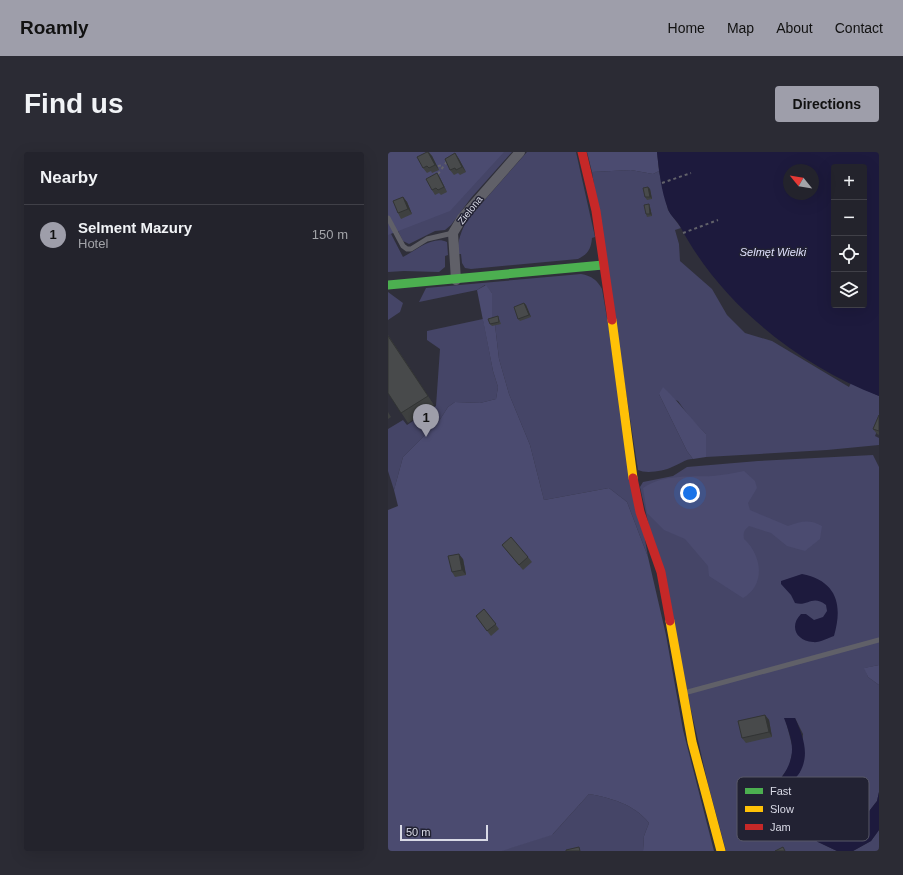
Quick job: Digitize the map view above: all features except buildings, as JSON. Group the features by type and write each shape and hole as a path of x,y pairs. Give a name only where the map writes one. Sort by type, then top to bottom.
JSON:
{"street":[{"name":"Zielona","path":"456,280 452,233 462,218 520,152"},
{"path":"582,152 596,211 620,369 633,479 640,512 661,572 692,742 721,851"},
{"path":"388,285 456,280 603,265"}],"lane":[{"path":"388,218 406,249 411,249 427,239 438,235 452,233"},
{"path":"683,693 879,640"}],"path":[{"path":"438,174 452,156"},
{"path":"438,166 445,165"},
{"path":"662,183 691,172"},
{"path":"683,233 718,220"}],"shaded area":[{"path":"388,152 512,152 471,198 451,225 445,230 435,231 409,244 403,241 388,211"},
{"path":"388,152 504,152 450,211 388,235"},
{"path":"527,152 576,152 595,237 592,238 590,248 587,253 578,259 471,269 465,268 462,263 461,254 457,254 463,227 468,219"},
{"path":"587,152 657,152 659,171 653,174 631,170 592,172"},
{"path":"631,170 653,174 659,171 668,210 681,228 675,230 679,244 680,261 712,289 727,315 745,333 772,341 849,387 851,383 879,396 879,426 875,436 879,438 879,445 827,450 706,457 706,434 691,419 678,401 659,394 687,451 693,459 660,471 646,472 638,470 592,172"},
{"path":"388,228 403,257 430,242 442,240 447,242 448,255 445,256 445,267 439,272 388,272"},
{"path":"581,274 594,279 602,289 648,557 627,502 609,488 544,500 530,445 509,394 499,359 495,325 492,318 492,293 485,285 477,290 419,302 426,288"},
{"path":"486,285 492,293 492,318 495,325 499,359 509,394 530,445 544,500 609,488 627,502 648,557 666,635 683,730 714,851 643,851 644,836 649,823 643,816 622,803 589,794 552,835 502,851 388,851 388,510 398,506 394,490 403,457 439,421 448,407 455,402 480,403 496,399 498,387 493,371 477,290"},
{"path":"388,292 403,303 400,312 388,320"},
{"path":"483,319 493,371 498,387 496,399 480,403 455,402 448,407 439,421 403,457 394,490 388,471 388,429 403,420 407,425 436,406 440,349 427,340 427,331"},
{"path":"663,387 706,434 706,457 693,459 687,451 659,394"},
{"path":"873,455 879,467 879,665 865,668 868,677 879,685 879,792 877,801 869,811 869,777 795,777 800,772 803,734 795,718 785,718 793,749 789,767 782,777 737,777 737,841 817,841 837,851 726,851 708,784 640,487 643,482 673,476 687,467 758,461"},
{"path":"744,471 755,481 757,488 748,503 750,510 788,526 797,523 813,522 822,526 820,539 805,551 787,546 771,533 749,526 747,527 744,532 744,539 755,553 759,570 755,586 743,598 709,576 708,566 685,539 664,530 647,513 643,488 659,480 668,478 713,476"},
{"path":"879,665 879,685 868,677 864,668"},
{"path":"589,794 622,803 643,816 649,823 644,836 643,851 500,851 553,834"},
{"path":"879,830 879,851 853,851 871,841"}],"water":[{"name":"Selmęt Wielki","path":"657,152 879,152 879,396 820,368 792,350 765,329 741,307 718,282 698,256 680,225 669,212 662,188"},
{"path":"802,574 814,577 823,582 834,596 838,614 834,636 821,641 813,642 802,639 796,632 795,623 801,614 806,614 814,620 823,617 827,611 826,605 817,601 799,604 795,603 791,595 781,584 781,581"},
{"path":"784,718 795,718 803,738 805,758 800,772 796,777 782,777 787,769 792,755 790,734"},
{"path":"879,792 879,830 871,841 853,851 837,851 817,841 869,841 869,811 877,801"}],"traffic: fast":[{"path":"388,285 603,265"}],"traffic: slow":[{"path":"612,320 633,478"},
{"path":"670,621 692,742 721,851"}],"traffic: jam":[{"path":"582,152 596,211 612,320"},
{"path":"633,478 640,512 661,572 670,621"}],"place":[{"name":"Selment Mazury","path":"426,437"}]}
